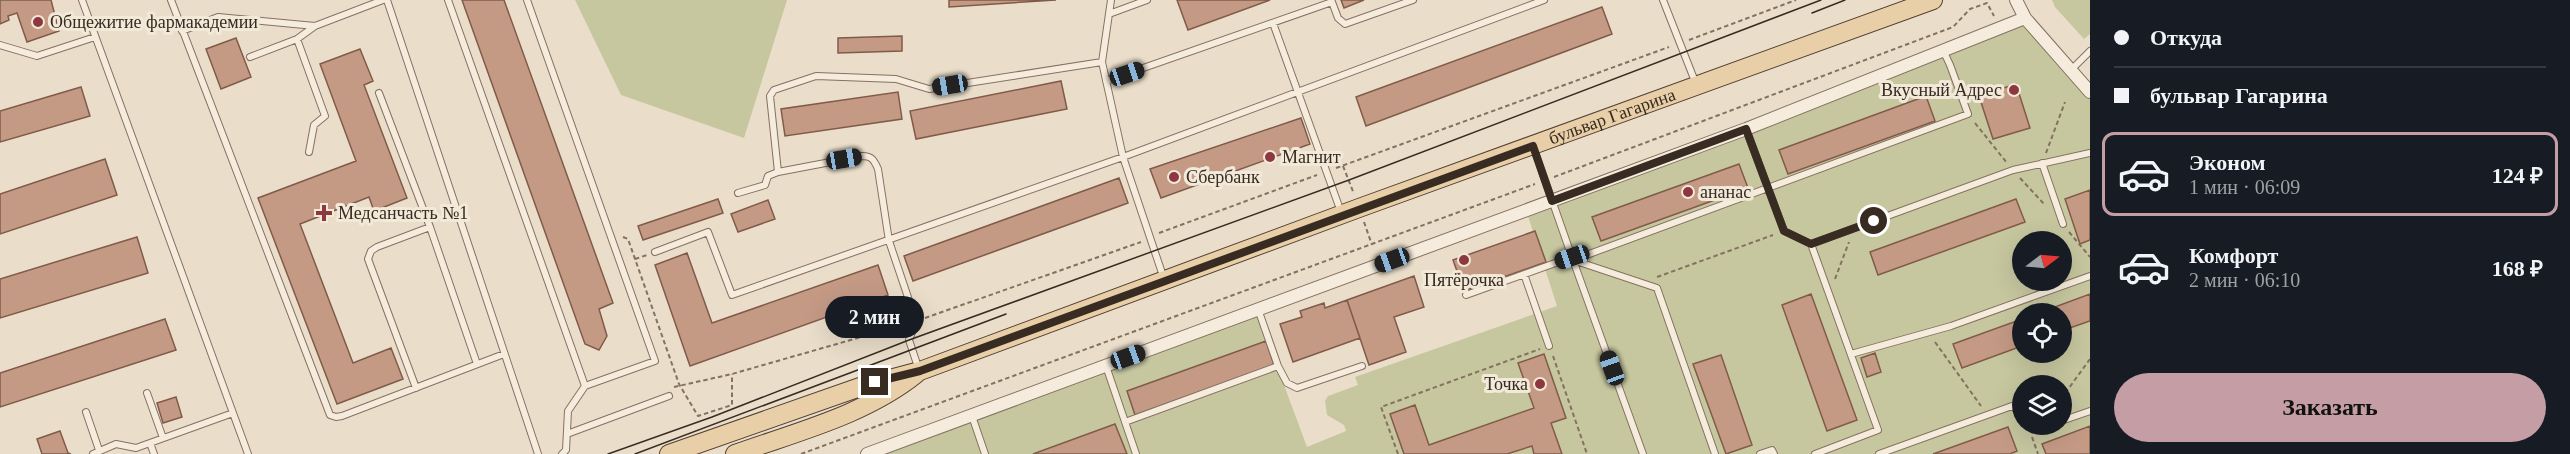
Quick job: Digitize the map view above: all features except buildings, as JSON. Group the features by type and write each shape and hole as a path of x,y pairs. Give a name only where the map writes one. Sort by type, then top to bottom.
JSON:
{"main road":[{"name":"бульвар Гагарина","path":"669,454 689,452 860,387 920,371 1164,279 1933,0"},
{"name":"бульвар Гагарина","path":"735,454 873,402 897,389 920,371"}],"street":[{"path":"2016,0 2025,18 2090,92"},
{"path":"867,454 1746,129 2025,18"}],"lane":[{"path":"82,0 248,454"},
{"path":"171,0 330,415 342,416 504,354"},
{"path":"250,57 297,39 315,26 385,0 538,454"},
{"path":"448,0 585,386"},
{"path":"526,0 655,361 585,386 568,411 566,450 562,454"},
{"path":"1111,0 1102,62 1123,157 1164,279"},
{"path":"1109,14 1147,0"},
{"path":"1106,81 1331,1 1338,18 1345,24 1413,0"},
{"path":"655,252 708,232 732,295 1123,157 1544,0"},
{"path":"1666,1 1697,87"},
{"path":"182,31 218,17 315,26"},
{"path":"1273,23 1342,214"},
{"path":"0,45 37,56 95,37"},
{"path":"297,39 325,116 314,125 309,152"},
{"path":"1466,295 1769,188 1968,114 1943,50"},
{"path":"2070,71 2090,51"},
{"path":"778,172 770,96 774,90 782,87 816,76 896,78 929,89 1102,62"},
{"path":"379,93 430,227 477,364"},
{"path":"1746,129 1784,231 1811,244 1878,430 1815,454"},
{"path":"1533,146 1643,454"},
{"path":"1811,244 2013,170 2090,153"},
{"path":"738,193 765,185 768,176 778,172 869,156 874,160 878,169 889,241 916,321 909,340 920,371"},
{"path":"2042,163 2063,224"},
{"path":"416,388 368,259 371,251 377,247 430,227"},
{"path":"1572,259 1657,288 1716,454"},
{"path":"1524,274 1549,346"},
{"path":"1851,354 1928,333 2090,276"},
{"path":"1258,309 1278,366 1287,383 1297,388 1362,366"},
{"path":"1106,365 1136,454"},
{"path":"1125,422 1278,366"},
{"path":"147,393 163,438"},
{"path":"567,434 669,396"},
{"path":"1879,454 2012,406"},
{"path":"2072,417 2090,411"},
{"path":"86,412 96,452 116,444 136,448 233,413"},
{"path":"972,415 985,454"},
{"path":"150,443 154,454"},
{"path":"1760,454 1772,450 1774,454"}],"path":[{"path":"680,384 732,374 916,321 1151,238 1163,230 1796,0"},
{"path":"801,454 1953,27 1970,9 1987,3"},
{"path":"2042,163 2065,102"},
{"path":"1968,114 2013,170 2090,257"},
{"path":"1829,293 1855,228"},
{"path":"1643,282 1784,231"},
{"path":"609,232 628,239 680,384 698,416 732,405 732,374"},
{"path":"1928,333 1987,415"},
{"path":"1398,454 1381,407 1549,346 1587,454"},
{"path":"2072,383 2090,358"}],"green space":[{"path":"575,0 787,0 744,138 621,95"},
{"path":"2052,0 2090,0 2090,34 2084,39 2055,7"},
{"path":"2025,18 2090,92 2090,454 868,454 1256,310 1307,447 1346,431 1344,425 1327,415 1325,401 1328,396 1358,385 1355,377 1557,306 1526,210"}],"tram line":[{"path":"608,454 712,417 909,340 1349,180 1821,0"},
{"path":"1812,13 1845,0"},
{"path":"635,454 1006,314"}],"place":[{"name":"Общежитие фармакадемии","path":"38,22"},
{"name":"Вкусный Адрес","path":"2014,90"},
{"name":"Магнит","path":"1270,157"},
{"name":"Сбербанк","path":"1174,177"},
{"name":"ананас","path":"1688,192"},
{"name":"Медсанчасть №1","path":"324,213"},
{"name":"Пятёрочка","path":"1464,260"},
{"name":"Точка","path":"1540,384"}],"route":[{"path":"875,382 920,371 1209,263 1533,146 1552,201 1746,129 1784,231 1811,244 1874,221"}]}
